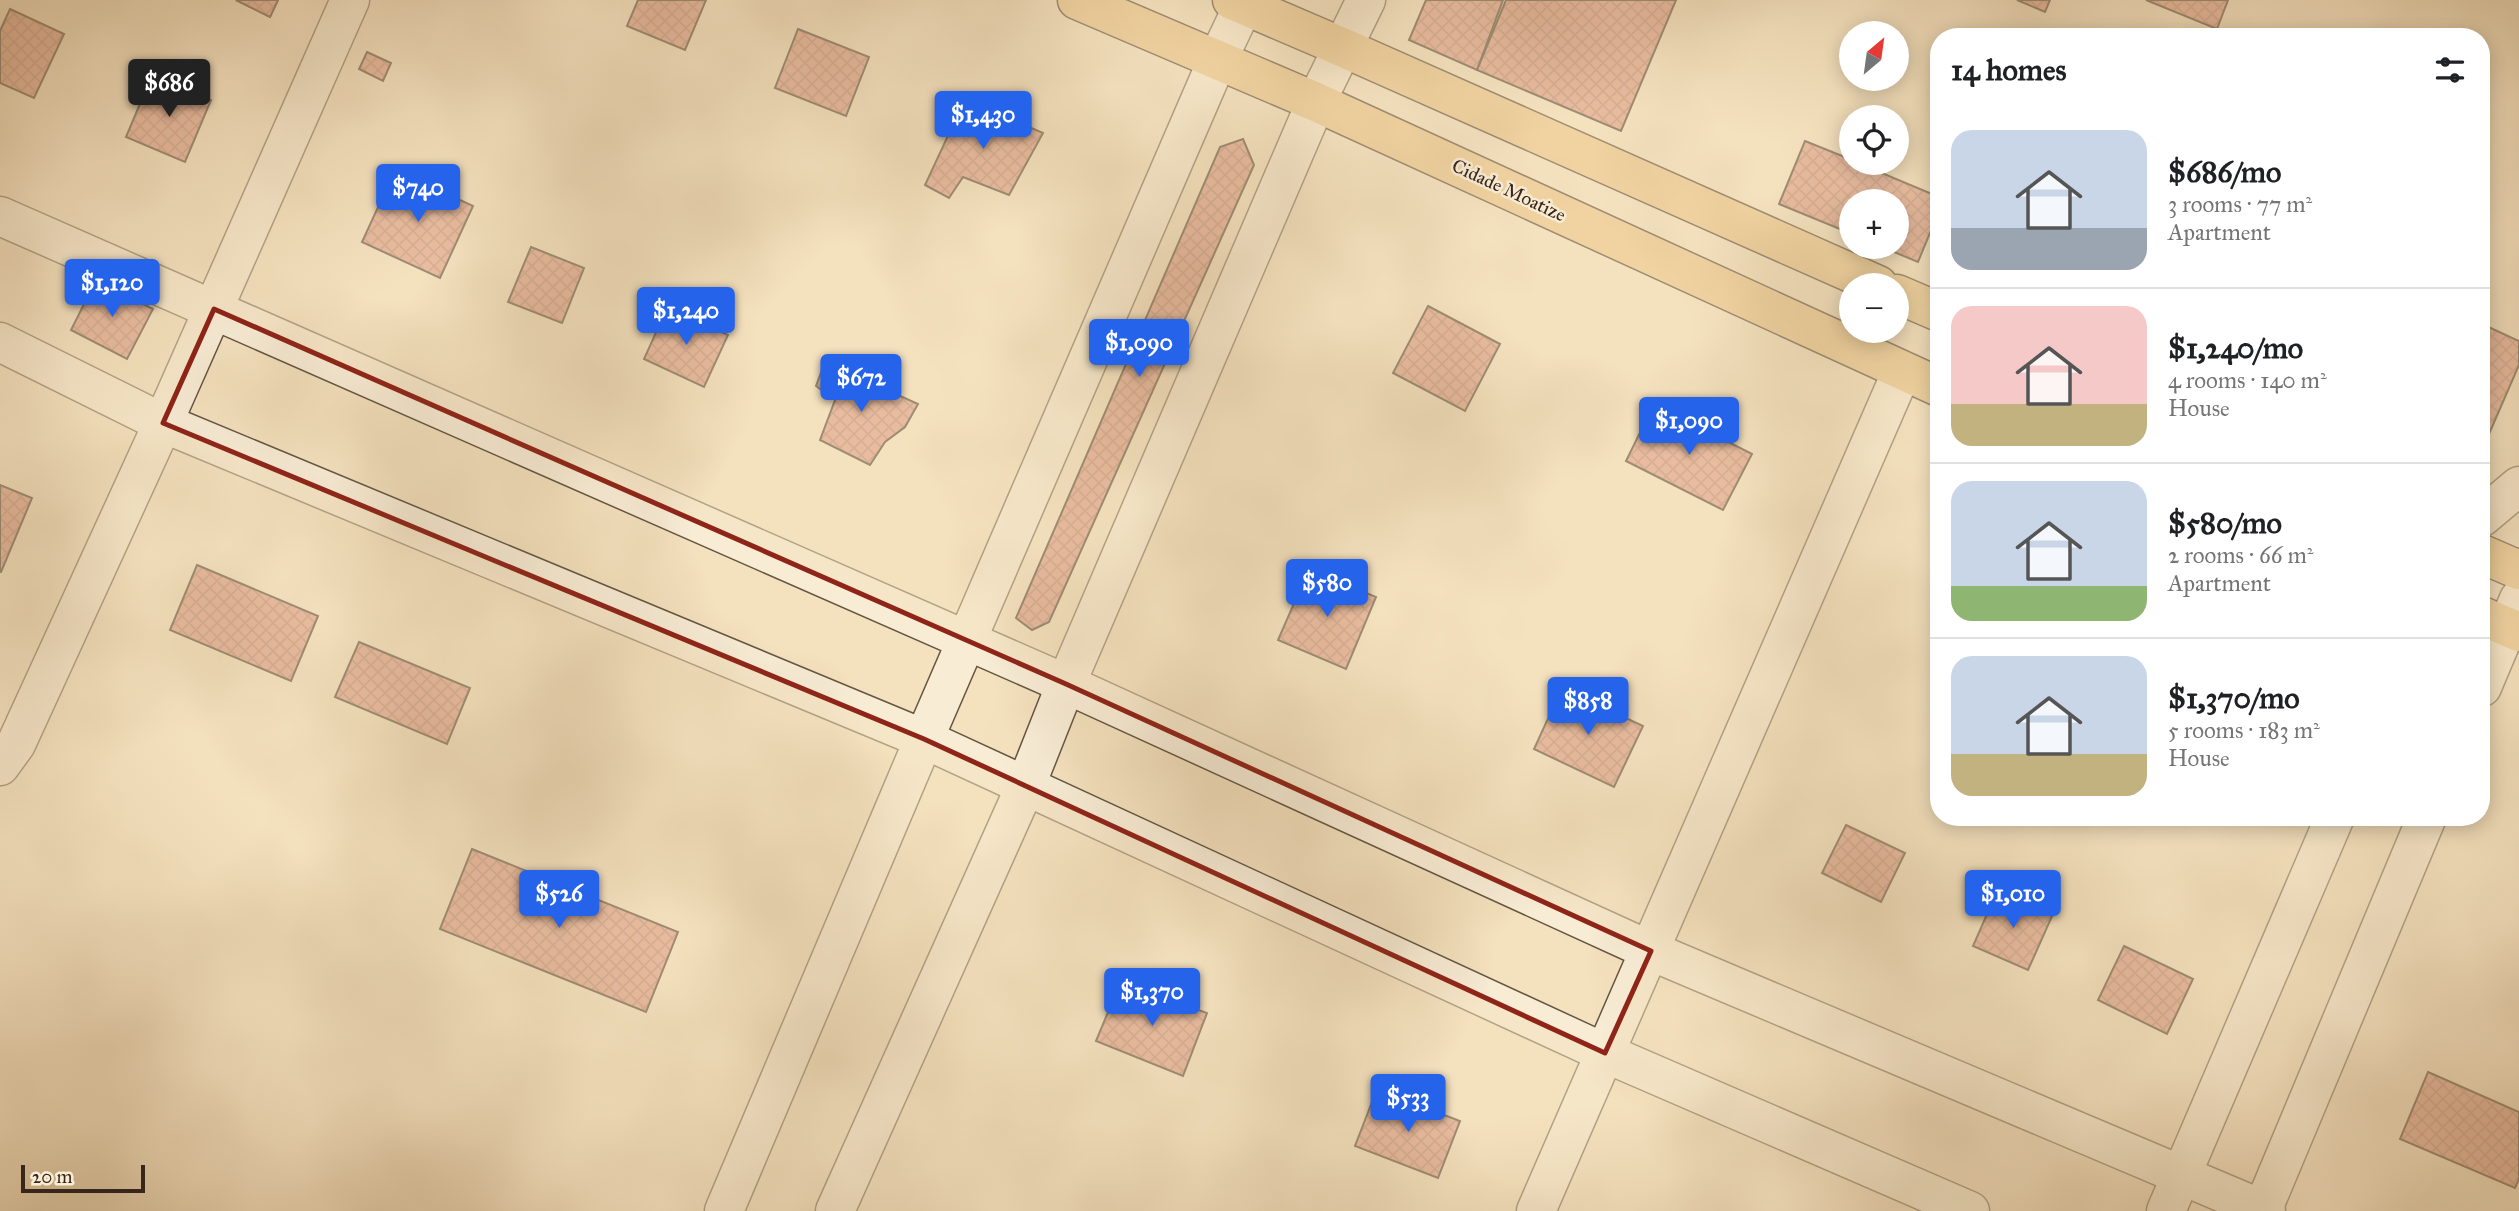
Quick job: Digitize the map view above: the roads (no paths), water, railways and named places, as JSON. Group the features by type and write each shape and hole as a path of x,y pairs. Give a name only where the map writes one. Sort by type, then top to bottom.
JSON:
{"highway":[{"name":"Cidade Moatize","path":"1077,0 1316,102 1930,383"},
{"path":"1241,2 1851,273"},
{"path":"1909,299 1930,308"},
{"path":"2490,557 2519,570"}],"street":[{"path":"0,766 16,744 163,423 350,0"},
{"path":"835,1211 1026,785 1066,684 1316,102 1366,0"},
{"path":"724,1211 1241,2"},
{"path":"0,216 1066,684 1651,951 2263,1210 2423,826"},
{"path":"0,342 163,423 924,739 1605,1053 1970,1211"},
{"path":"1536,1211 1902,371"},
{"path":"2490,510 2519,486"},
{"path":"2490,665 2507,618"},
{"path":"2166,1211 2331,826"}]}
